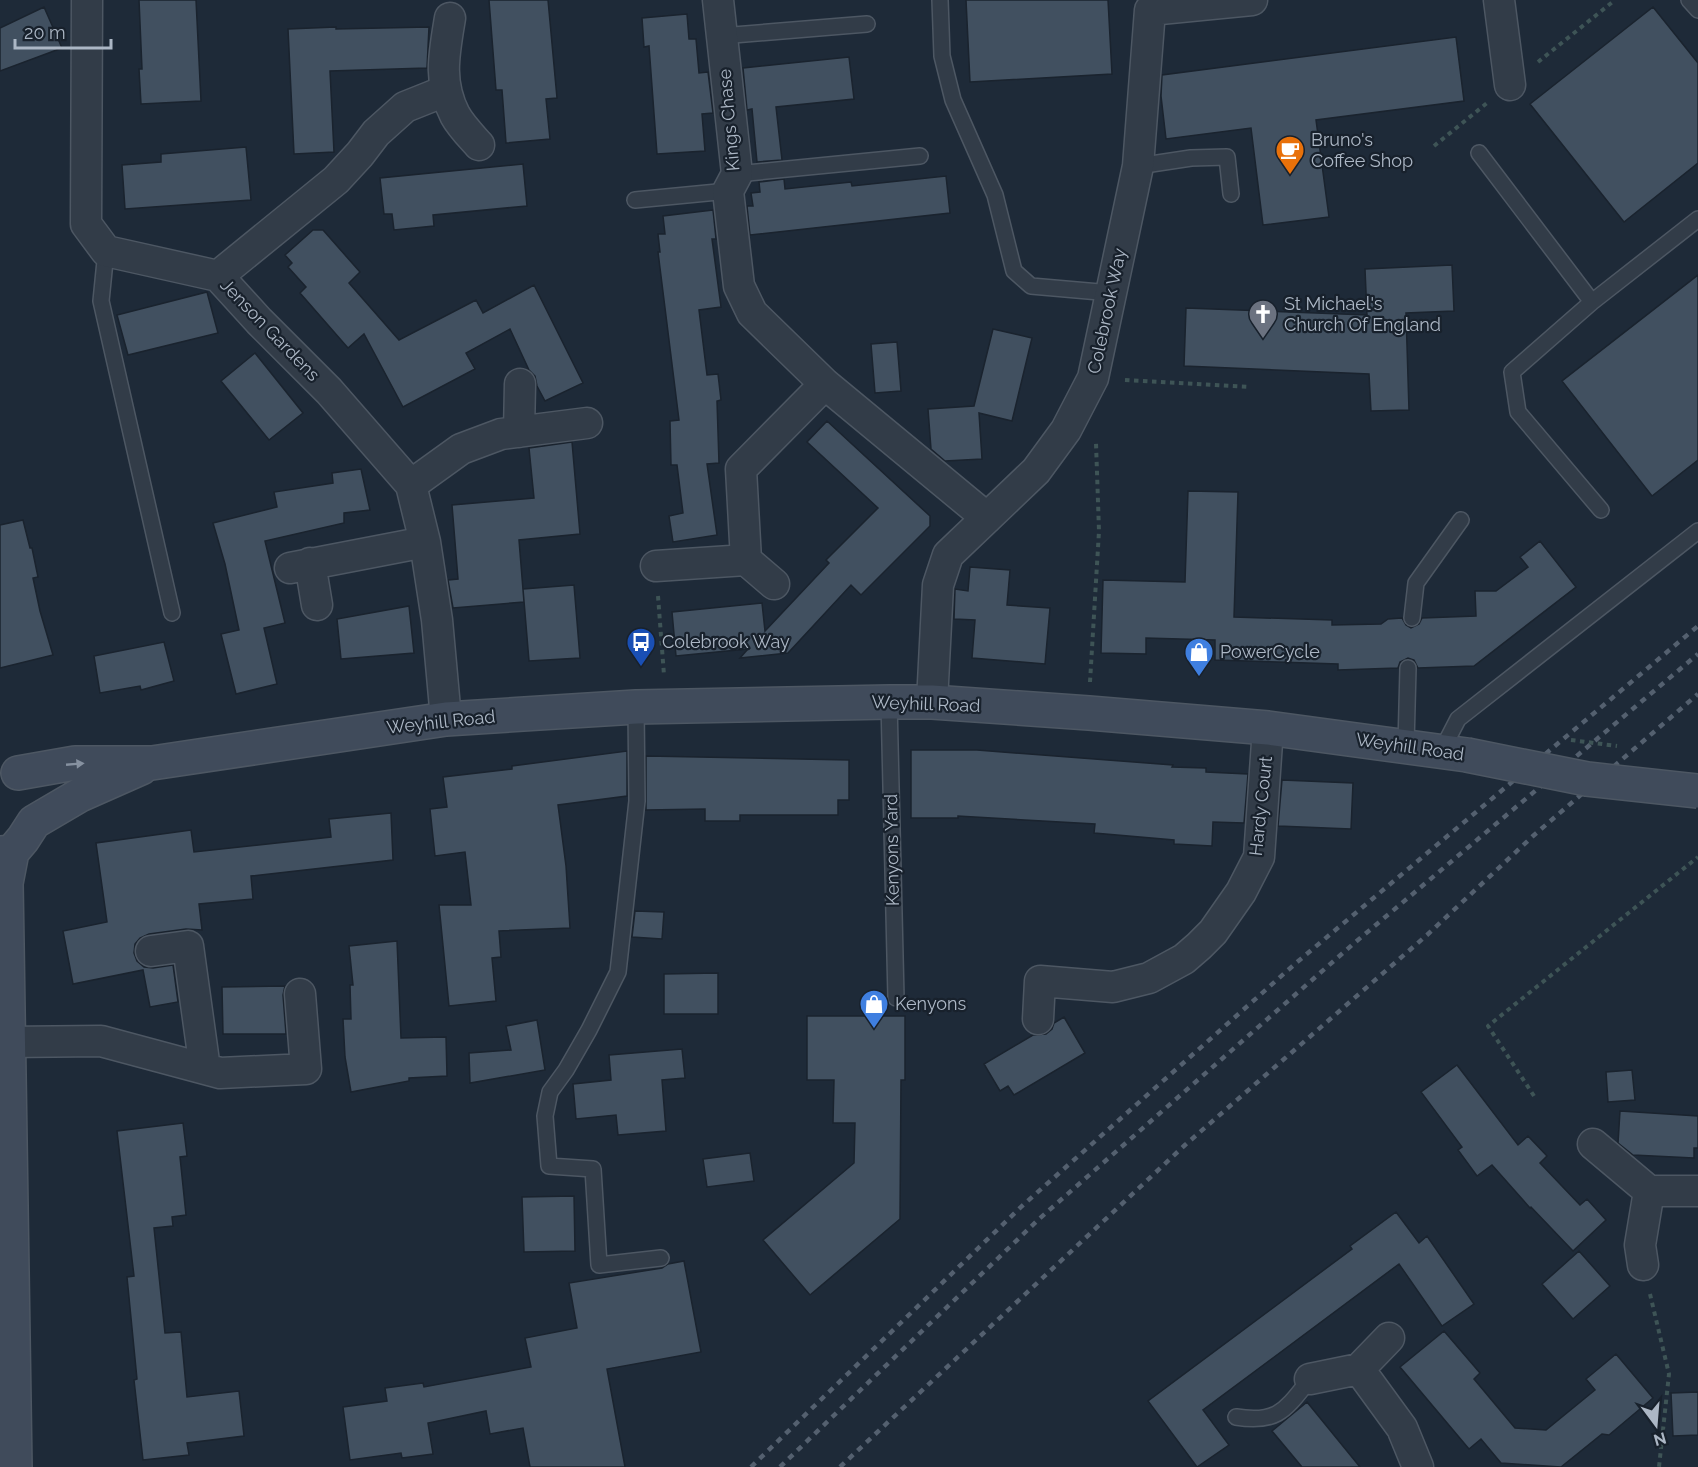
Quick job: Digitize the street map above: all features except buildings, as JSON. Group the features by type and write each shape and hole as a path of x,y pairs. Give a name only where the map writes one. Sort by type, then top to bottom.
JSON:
{"main road":[{"name":"Weyhill Road","path":"5,764 152,763 446,719 651,706 932,702 1268,728 1455,752 1587,779 1698,791"},
{"name":"Weyhill Road","path":"6,853 23,839 34,822 80,795 152,763"},
{"name":"Weyhill Road","path":"5,764 27,791 34,822"},
{"path":"6,853 3,939 15,1467"}],"street":[{"path":"87,0 86,224 106,250"},
{"name":"Kings Chase","path":"718,0 739,286 752,313 825,384 987,518"},
{"name":"Colebrook Way","path":"932,702 938,585 948,555 1036,471 1066,430 1093,378 1138,166 1150,5 1252,0"},
{"path":"1499,0 1510,85"},
{"path":"450,18 442,65 445,91 456,117 479,145"},
{"path":"218,276 336,180 376,133 405,107 445,91"},
{"name":"Jenson Gardens","path":"106,250 218,276 329,391 411,485 425,542 437,620 446,719"},
{"path":"519,432 520,384"},
{"path":"746,560 741,470 825,384"},
{"path":"411,485 460,449 501,435 586,423"},
{"path":"318,605 300,566 425,542"},
{"path":"656,566 746,560 774,584"},
{"name":"Hardy Court","path":"1038,1019 1040,981 1113,987 1149,978 1184,959 1213,932 1241,892 1259,857 1268,728"},
{"path":"151,951 188,946 205,1069"},
{"path":"7,1042 101,1041 220,1073 306,1069 300,994"},
{"path":"1593,1144 1649,1191 1698,1191"},
{"path":"1644,1265 1640,1245 1649,1191"},
{"path":"1310,1379 1359,1369 1389,1338"},
{"path":"1359,1369 1402,1428 1418,1467"}],"lane":[{"path":"940,0 942,56 953,100 995,195 1014,271 1031,286 1111,293"},
{"path":"1689,0 1698,10"},
{"path":"722,36 867,24"},
{"path":"1479,153 1592,302"},
{"path":"635,200 733,182 920,156"},
{"path":"1138,166 1191,158 1227,157 1231,194"},
{"path":"1601,510 1518,412 1512,372 1592,302 1698,219"},
{"path":"106,250 101,301 172,613"},
{"path":"1412,618 1416,583 1461,520"},
{"path":"1455,752 1458,720 1698,531"},
{"path":"1406,745 1408,668"},
{"name":"Kenyons Yard","path":"889,702 896,998"},
{"path":"651,706 637,801 618,972 590,1030 566,1071 550,1092 545,1116 549,1166 593,1169 598,1265 661,1258"},
{"path":"1236,1417 1251,1420 1268,1419 1288,1407 1310,1379"}],"path":[{"path":"1093,378 1250,387"},
{"path":"1089,713 1099,531 1095,437"},
{"path":"651,706 656,566"},
{"path":"1569,739 1627,748"},
{"path":"1534,1096 1488,1026 1698,857"},
{"path":"1644,1265 1669,1374 1659,1467"}],"railway":[{"path":"751,1467 1022,1206 1296,963 1698,626"},
{"path":"780,1467 1039,1219 1352,945 1698,654"},
{"path":"840,1467 1185,1145 1427,935 1533,836 1698,694"}],"place":[{"name":"Bruno's Coffee Shop","path":"1290,176"},
{"name":"St Michael's Church Of England","path":"1263,340"},
{"name":"Colebrook Way","path":"641,668"},
{"name":"PowerCycle","path":"1199,678"},
{"name":"Kenyons","path":"874,1030"}]}
